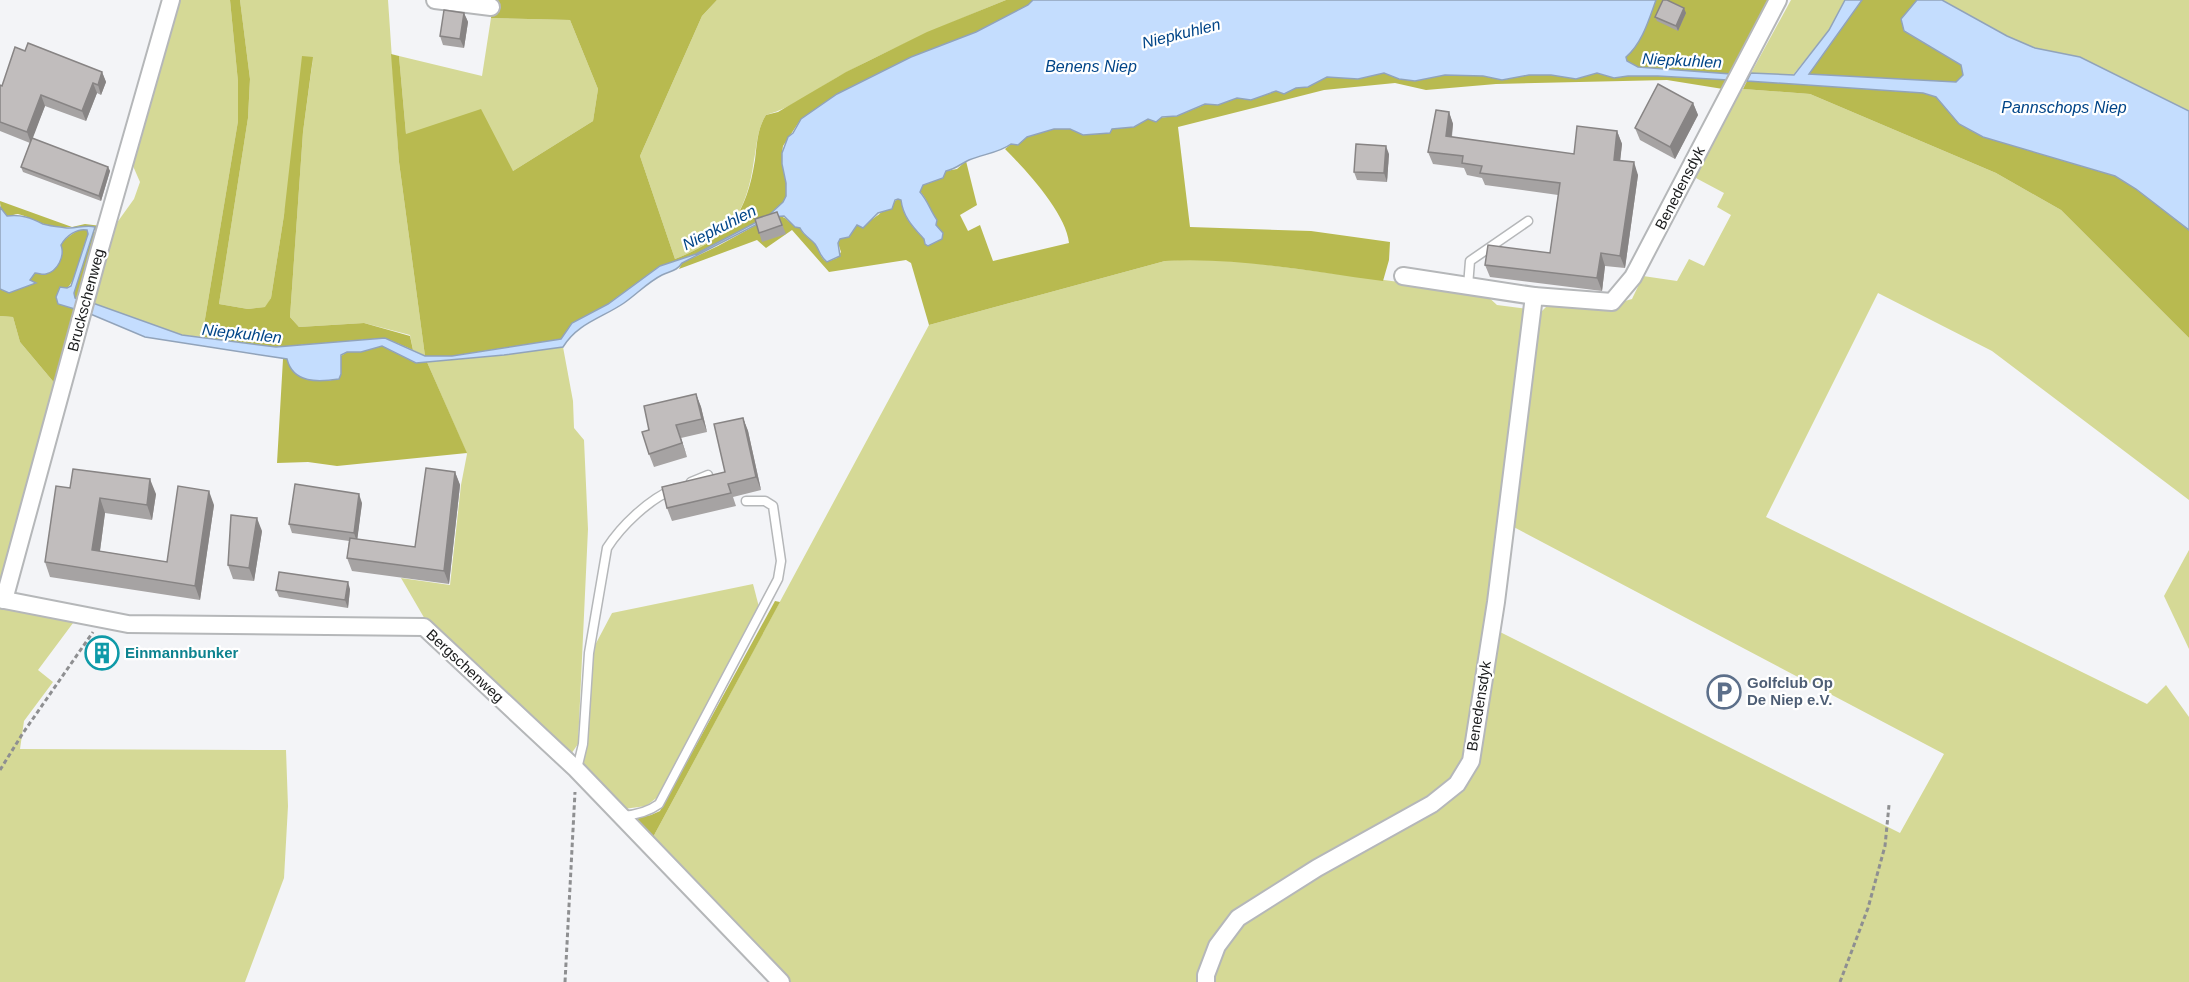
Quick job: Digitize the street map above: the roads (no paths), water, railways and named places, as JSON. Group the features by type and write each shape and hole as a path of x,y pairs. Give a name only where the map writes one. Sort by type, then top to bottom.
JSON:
{"street":[{"name":"Bruckschenweg","path":"2,600 171,0"},
{"path":"435,0 491,6"},
{"name":"Benedensdyk","path":"1403,276 1534,296 1612,302 1634,277 1778,0"},
{"name":"Benedensdyk","path":"1206,982 1206,975 1217,946 1238,918 1317,868 1432,804 1457,784 1471,761 1496,602 1534,296"},
{"name":"Bergschenweg","path":"2,600 128,624 424,627 576,769 781,982"}],"lane":[{"path":"1468,286 1470,261 1528,221"},
{"path":"576,769 583,744 589,653 607,548 615,536 659,495 708,475"},
{"path":"621,816 638,814 659,804 778,579 781,561 773,506 765,501 746,501"}],"water":[{"name":"Benens Niep","path":"1033,0 1656,0 1644,31 1632,52 1626,57 1627,61 1638,67 1731,74 1728,80 1658,76 1614,78 1597,73 1576,79 1551,75 1529,75 1502,80 1483,76 1445,75 1415,81 1399,79 1384,73 1358,79 1327,77 1308,87 1296,88 1284,94 1276,91 1251,100 1237,98 1218,105 1205,104 1177,116 1162,117 1156,122 1148,119 1134,127 1112,129 1110,133 1083,135 1070,129 1054,129 1027,137 1018,145 1011,144 969,160 946,171 943,178 923,185 920,192 937,220 936,225 943,233 942,239 928,246 909,221 901,200 898,199 895,200 892,209 878,213 863,228 857,225 849,237 840,239 838,243 840,256 827,262 800,228 795,227 784,216 771,217 657,278 624,303 583,326 563,347 416,363 382,346 341,355 339,379 315,381 295,373 287,359 145,337 88,313 90,302 182,335 276,347 385,338 425,356 452,356 561,339 572,323 608,304 660,266 696,254 768,216 786,196 782,153 788,137 801,119 837,94 911,57 976,32 1028,5"},
{"name":"Pannschops Niep","path":"1845,0 1862,0 1809,74 1956,82 1963,75 1961,65 1904,31 1901,19 1917,0 1942,0 2007,36 2035,48 2080,57 2189,111 2189,230 2136,189 2115,176 1983,137 1959,124 1936,97 1923,93 1747,81 1751,73 1794,75 1829,30"},
{"path":"0,207 7,216 26,217 46,225 67,228 95,227 74,293 75,298 81,301 78,310 58,304 56,297 60,287 71,286 88,234 87,230 76,231 63,242 61,258 54,270 46,274 35,273 30,280 36,283 9,293 0,289"}],"place":[{"name":"Einmannbunker","path":"102,653"},
{"name":"Golfclub Op De Niep e.V.","path":"1724,692"}],"water label":[{"name":"Niepkuhlen","path":"1181,33"},
{"name":"Niepkuhlen","path":"1682,60"},
{"name":"Niepkuhlen","path":"719,227"},
{"name":"Niepkuhlen","path":"242,333"}]}
